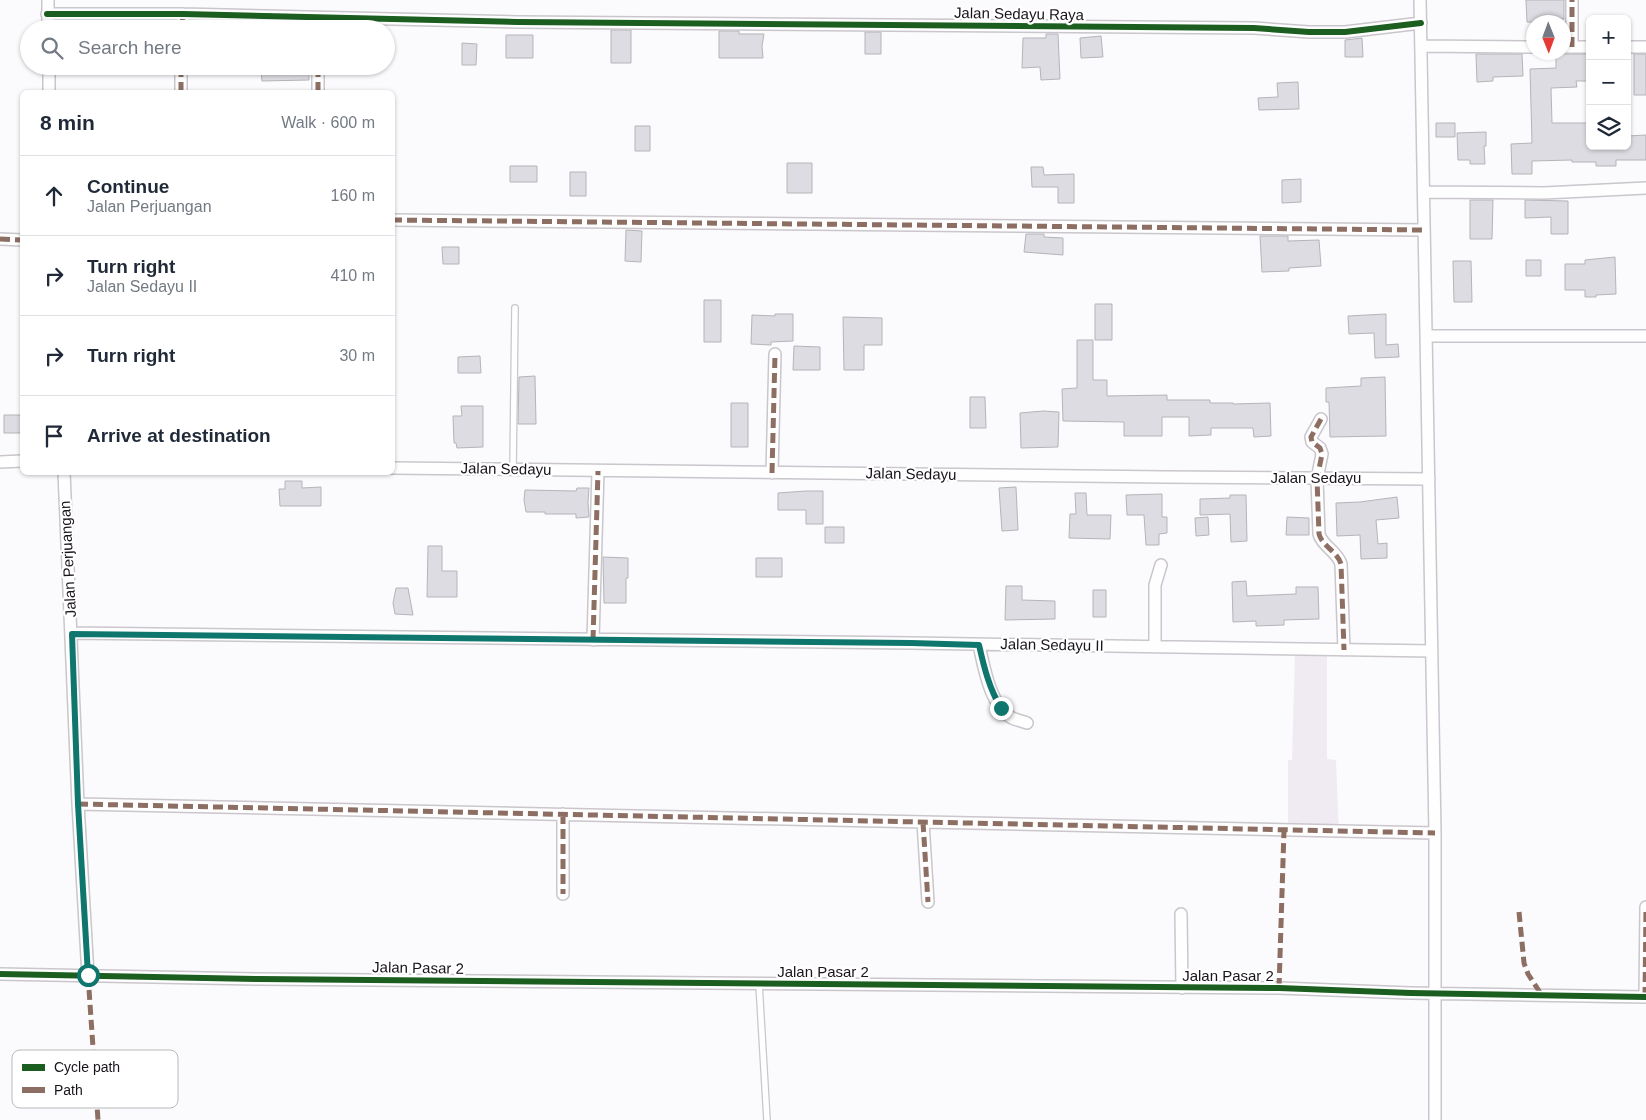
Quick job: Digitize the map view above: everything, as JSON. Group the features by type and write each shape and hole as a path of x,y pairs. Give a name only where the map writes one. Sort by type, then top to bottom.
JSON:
{"street":[{"path":"47,20 48,0"},
{"path":"1420,0 1435,833 1433,992 1435,1120"},
{"path":"1571,15 1572,0"},
{"name":"Jalan Sedayu Raya","path":"47,14 183,14 274,20"},
{"path":"183,14 183,20"},
{"name":"Jalan Sedayu Raya","path":"395,23 1254,28 1310,32 1344,32 1421,24"},
{"path":"1421,46 1526,47"},
{"path":"1571,47 1586,47"},
{"path":"1631,47 1646,47"},
{"path":"49,75 49,90"},
{"path":"181,75 181,90"},
{"path":"318,75 318,90"},
{"path":"1424,192 1544,193 1646,188"},
{"path":"395,220 1424,230"},
{"path":"0,240 20,240"},
{"path":"1426,336 1646,336"},
{"path":"772,473 775,354"},
{"path":"1321,419 1311,437 1312,442 1320,448 1322,454 1316,479 1319,537 1337,554 1341,564 1344,650"},
{"path":"0,462 20,462"},
{"name":"Jalan Sedayu","path":"395,468 1429,479"},
{"path":"593,640 597,556 598,470"},
{"name":"Jalan Perjuangan","path":"64,475 78,804 88,975"},
{"path":"1156,647 1155,585 1161,565"},
{"name":"Jalan Sedayu II","path":"72,634 1432,651"},
{"path":"979,645 984,669 992,692 1001,708 1011,718 1027,723"},
{"path":"78,804 1435,833"},
{"path":"563,814 563,894"},
{"path":"923,822 928,902"},
{"path":"1646,907 1646,996"},
{"path":"1181,914 1182,988"},
{"name":"Jalan Pasar 2","path":"0,974 259,979 1279,988 1411,993 1646,996"}],"lane":[{"path":"513,469 515,308"},
{"path":"759,984 767,1120"}],"shaded area":[{"path":"1295,654 1327,654 1327,759 1336,760 1339,835 1288,834 1288,760 1292,760"}],"building":[{"path":"1526,0 1564,0 1564,15 1527,15"},
{"path":"611,30 631,30 631,63 611,63"},
{"path":"719,31 739,31 739,34 764,34 763,58 719,58"},
{"path":"865,32 881,32 881,54 865,54"},
{"path":"1046,34 1058,34 1060,79 1041,80 1040,67 1022,68 1023,38 1046,38"},
{"path":"506,35 533,35 533,58 506,58"},
{"path":"1101,36 1103,57 1081,58 1080,38"},
{"path":"1362,38 1363,57 1345,57 1345,40"},
{"path":"462,43 477,44 476,65 462,65"},
{"path":"1476,54 1522,54 1523,76 1493,77 1493,81 1477,82"},
{"path":"1571,54 1586,54 1586,81 1576,81 1577,87 1551,88 1552,123 1586,123 1586,150 1631,150 1631,136 1646,135 1646,160 1616,160 1616,166 1596,166 1596,162 1572,162 1572,160 1532,161 1532,174 1512,174 1511,144 1532,143 1530,69 1556,68 1556,60 1571,60"},
{"path":"1634,54 1646,54 1646,95 1634,95"},
{"path":"261,75 309,75 309,80 262,81"},
{"path":"1298,82 1299,109 1259,110 1258,98 1278,97 1277,83"},
{"path":"1436,123 1455,123 1455,137 1436,137"},
{"path":"635,126 650,126 650,151 635,151"},
{"path":"1486,132 1486,146 1484,146 1485,164 1470,164 1470,160 1458,160 1457,133"},
{"path":"787,163 812,163 812,193 787,193"},
{"path":"510,166 537,166 537,182 510,182"},
{"path":"1031,167 1043,167 1044,175 1074,174 1074,203 1058,203 1058,187 1032,187"},
{"path":"570,172 586,172 586,196 570,196"},
{"path":"1301,179 1301,202 1282,203 1282,180"},
{"path":"1470,200 1493,200 1492,239 1470,239"},
{"path":"1525,200 1568,201 1568,234 1551,234 1551,217 1525,218"},
{"path":"626,230 642,231 641,262 625,261"},
{"path":"1026,234 1044,234 1044,237 1063,238 1063,255 1024,252"},
{"path":"1260,236 1288,236 1288,241 1319,240 1321,266 1289,268 1289,271 1262,272"},
{"path":"442,247 459,247 459,264 443,264"},
{"path":"1615,257 1616,294 1585,297 1585,290 1565,290 1565,264 1585,264 1585,260"},
{"path":"1526,260 1541,260 1541,276 1526,276"},
{"path":"1453,261 1471,261 1472,302 1454,302"},
{"path":"704,300 721,300 721,342 704,342"},
{"path":"1095,304 1112,304 1112,340 1095,340"},
{"path":"775,314 793,314 793,341 771,342 771,345 751,344 752,315 775,316"},
{"path":"1386,314 1386,345 1398,344 1399,357 1375,358 1374,333 1349,334 1348,316"},
{"path":"843,317 882,318 882,345 864,345 864,370 844,370"},
{"path":"1077,340 1093,340 1093,380 1107,380 1107,396 1167,395 1167,400 1210,400 1210,403 1233,404 1270,403 1271,436 1254,437 1253,428 1211,428 1211,435 1189,436 1189,417 1162,417 1162,436 1124,436 1124,422 1063,421 1062,389 1077,388"},
{"path":"794,346 820,347 820,370 793,370"},
{"path":"480,356 481,373 458,373 458,357"},
{"path":"535,376 536,424 518,424 519,377"},
{"path":"1385,377 1386,436 1330,437 1329,402 1326,402 1326,388 1361,386 1361,378"},
{"path":"970,397 985,397 986,428 970,428"},
{"path":"731,403 748,403 748,447 731,447"},
{"path":"461,406 483,406 483,447 457,448 456,443 454,443 453,416 462,416"},
{"path":"1059,412 1058,447 1021,448 1020,413"},
{"path":"4,415 20,415 20,433 4,433"},
{"path":"285,481 302,481 302,488 321,487 321,506 280,506 279,489 285,489"},
{"path":"1016,487 1018,530 1002,531 999,488"},
{"path":"577,488 589,488 589,517 576,518 576,514 526,512 525,490 576,491"},
{"path":"823,491 823,524 806,524 806,510 778,510 778,493"},
{"path":"1075,493 1086,493 1087,515 1111,515 1110,539 1069,538 1070,514 1076,514"},
{"path":"1162,494 1162,517 1167,517 1167,533 1159,534 1159,545 1146,545 1144,515 1127,515 1126,495"},
{"path":"1230,495 1246,495 1247,541 1231,542 1230,514 1200,515 1200,499 1230,498"},
{"path":"1397,497 1399,518 1376,520 1378,544 1387,543 1387,558 1361,559 1360,535 1337,536 1336,503"},
{"path":"1208,517 1209,535 1196,536 1195,518"},
{"path":"1287,517 1309,518 1309,535 1286,535"},
{"path":"825,527 844,527 844,543 825,543"},
{"path":"428,546 442,546 442,571 457,571 457,597 427,597"},
{"path":"603,557 628,558 626,603 604,603"},
{"path":"756,558 782,558 782,577 756,577"},
{"path":"1246,581 1247,596 1296,594 1296,587 1318,587 1319,619 1284,620 1284,625 1256,626 1256,621 1233,622 1232,582"},
{"path":"1006,586 1022,586 1022,600 1055,601 1055,619 1005,620"},
{"path":"396,588 408,588 413,615 395,614 393,603"},
{"path":"1093,590 1106,590 1106,617 1093,617"}],"marked path":[{"path":"1572,0 1572,47"},
{"path":"183,14 183,20"},
{"path":"181,75 181,90"},
{"path":"318,75 318,90"},
{"path":"395,220 1424,230"},
{"path":"0,239 20,240"},
{"path":"772,473 775,354"},
{"path":"1321,419 1311,437 1312,442 1320,448 1322,454 1317,479 1319,534 1323,542 1339,559 1341,564 1344,650"},
{"path":"593,640 598,471"},
{"path":"78,804 1435,833"},
{"path":"563,814 563,894"},
{"path":"923,822 928,902"},
{"path":"1279,988 1284,830"},
{"path":"1645,997 1646,907"},
{"path":"1519,912 1524,963 1528,974 1541,994"},
{"path":"88,975 93,1050"},
{"path":"97,1108 98,1120"}],"cycle path":[{"path":"47,14 183,14 518,22 1254,28 1309,32 1345,32 1421,23"},
{"path":"0,974 259,979 1279,988 1411,993 1646,997"}],"route":[{"path":"88,975 78,804 72,634 979,645 984,669 992,692 1001,708"}]}
